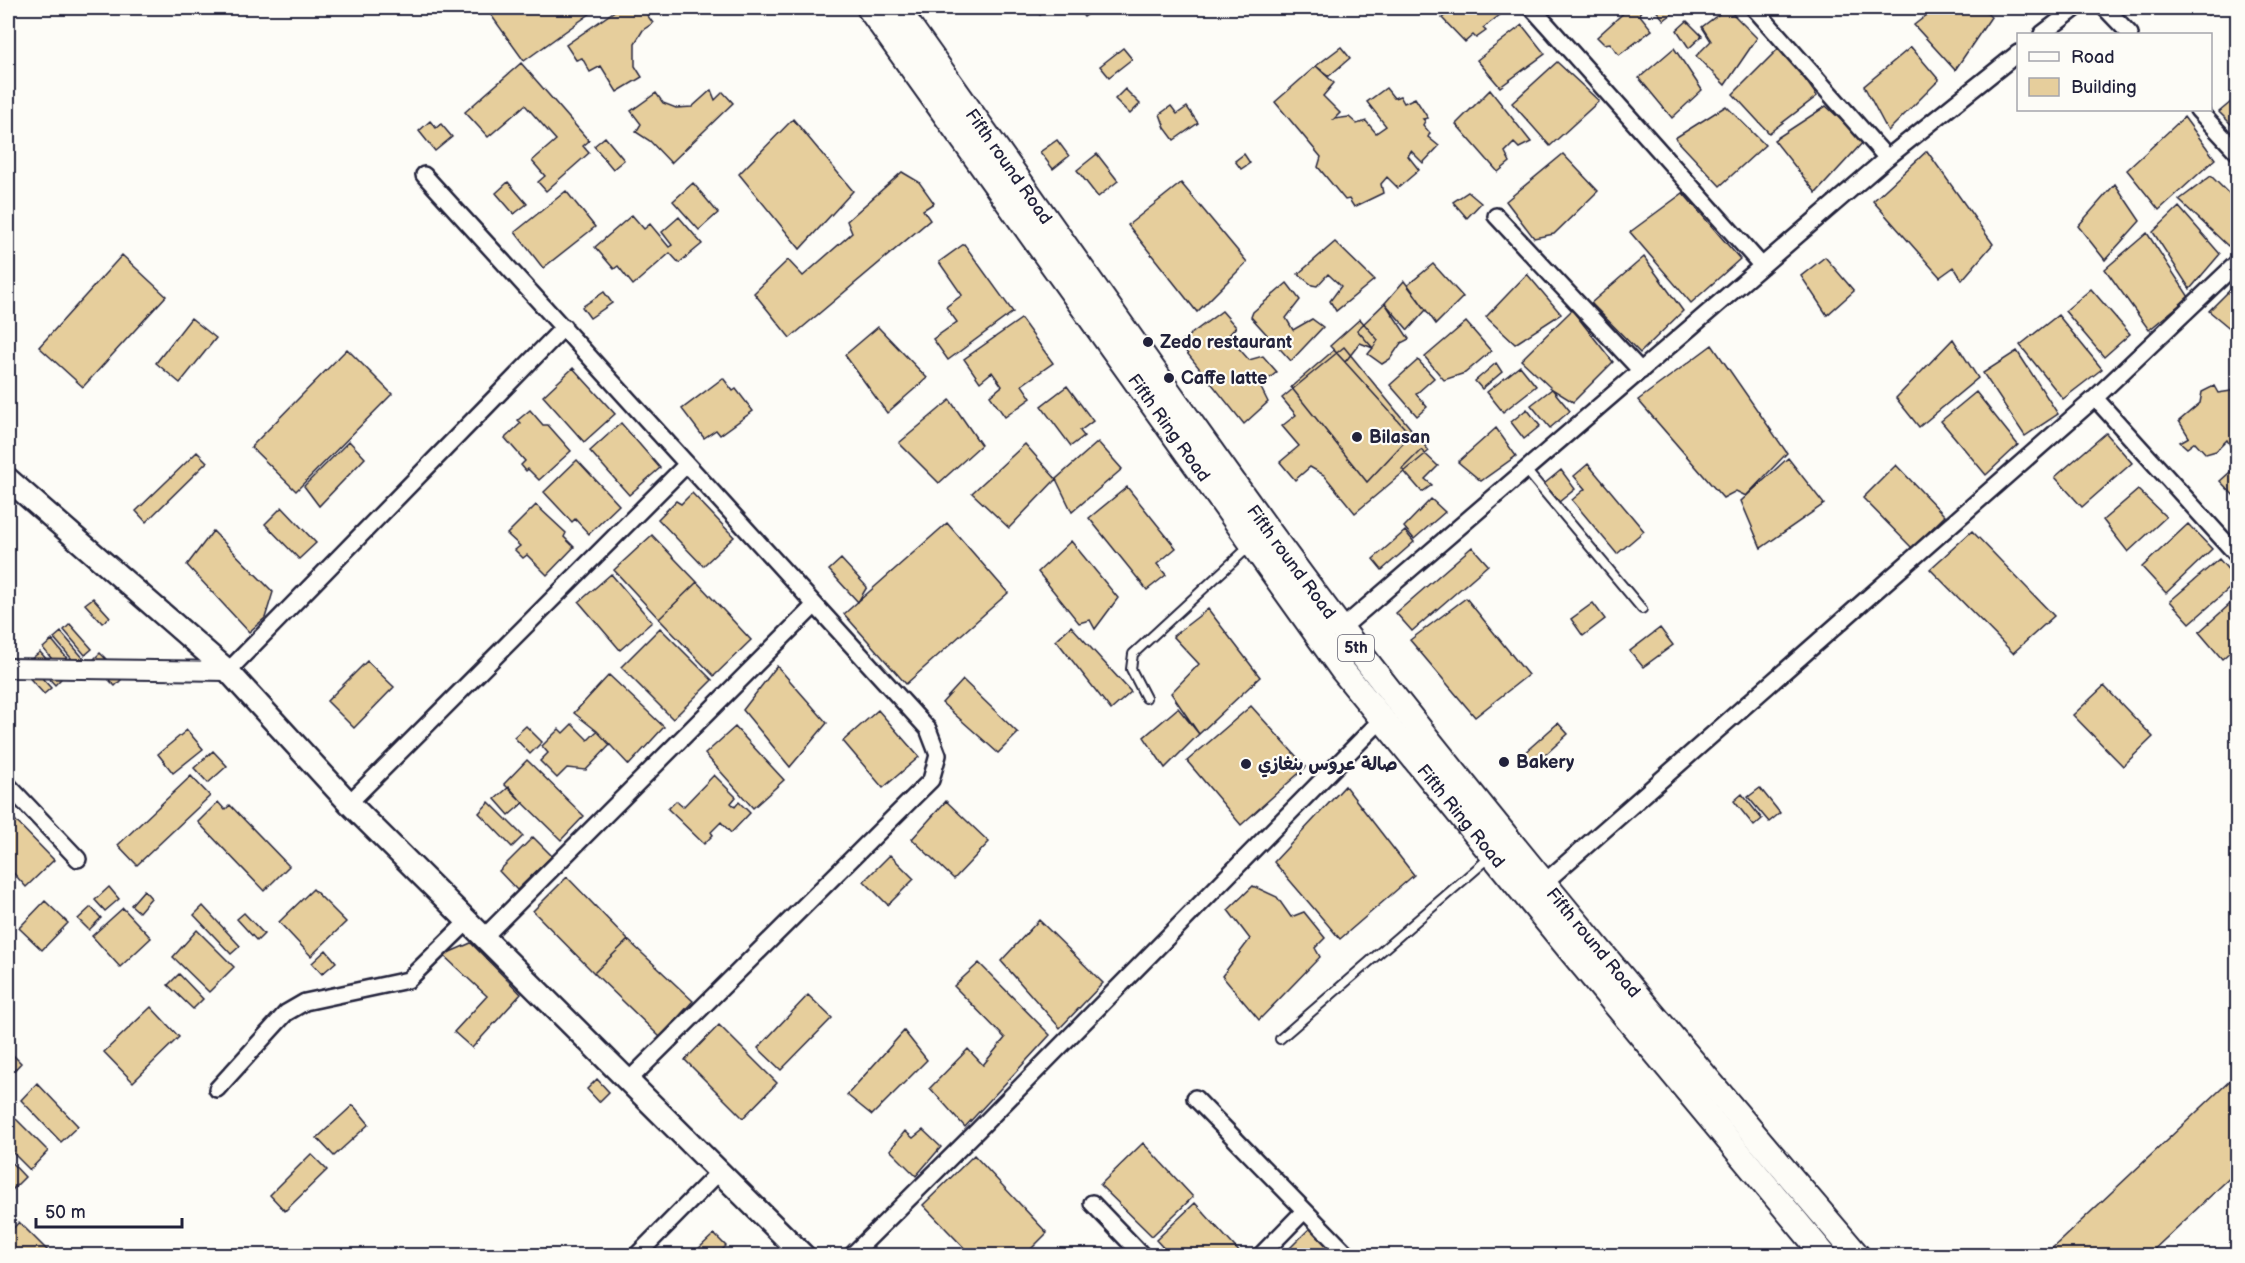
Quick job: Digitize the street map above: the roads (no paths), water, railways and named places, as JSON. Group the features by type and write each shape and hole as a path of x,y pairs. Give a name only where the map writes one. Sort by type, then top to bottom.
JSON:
{"main road":[{"name":"Fifth Ring Road","path":"869,8 1251,545 1344,671 1493,855 1580,943 1825,1256"},
{"name":"Fifth round Road","path":"897,8 1267,529 1341,629 1545,882 1580,943 1858,1256"},
{"path":"8,479 228,671 349,803 804,1256"}],"street":[{"path":"1532,8 1762,266"},
{"path":"1754,8 1887,158"},
{"path":"2043,33 2076,8"},
{"path":"2105,8 2129,33"},
{"path":"1341,629 1887,158 2017,56"},
{"path":"2199,111 2238,153"},
{"path":"424,175 928,729 938,755 931,780 629,1080"},
{"path":"1497,216 1641,371"},
{"path":"1545,882 2095,398 2238,262"},
{"path":"8,668 228,671 564,327"},
{"path":"2095,398 2238,556"},
{"path":"349,803 687,464"},
{"path":"484,937 815,605"},
{"path":"851,1256 1382,719"},
{"path":"8,785 78,859"},
{"path":"217,1089 286,1013 305,1002 408,980 468,921"},
{"path":"1195,1098 1349,1256"},
{"path":"636,1256 719,1172"},
{"path":"1092,1203 1143,1256"},
{"path":"1260,1256 1304,1212"}],"lane":[{"path":"1526,470 1642,609"},
{"path":"1146,698 1131,669 1133,654 1251,545"},
{"path":"1280,1038 1493,855"}],"place":[{"name":"Zedo restaurant","path":"1148,342"},
{"name":"Caffe latte","path":"1169,378"},
{"name":"Bilasan","path":"1357,437"},
{"name":"Bakery","path":"1504,762"},
{"name":"صالة عروس بنغازي","path":"1246,764"}]}
